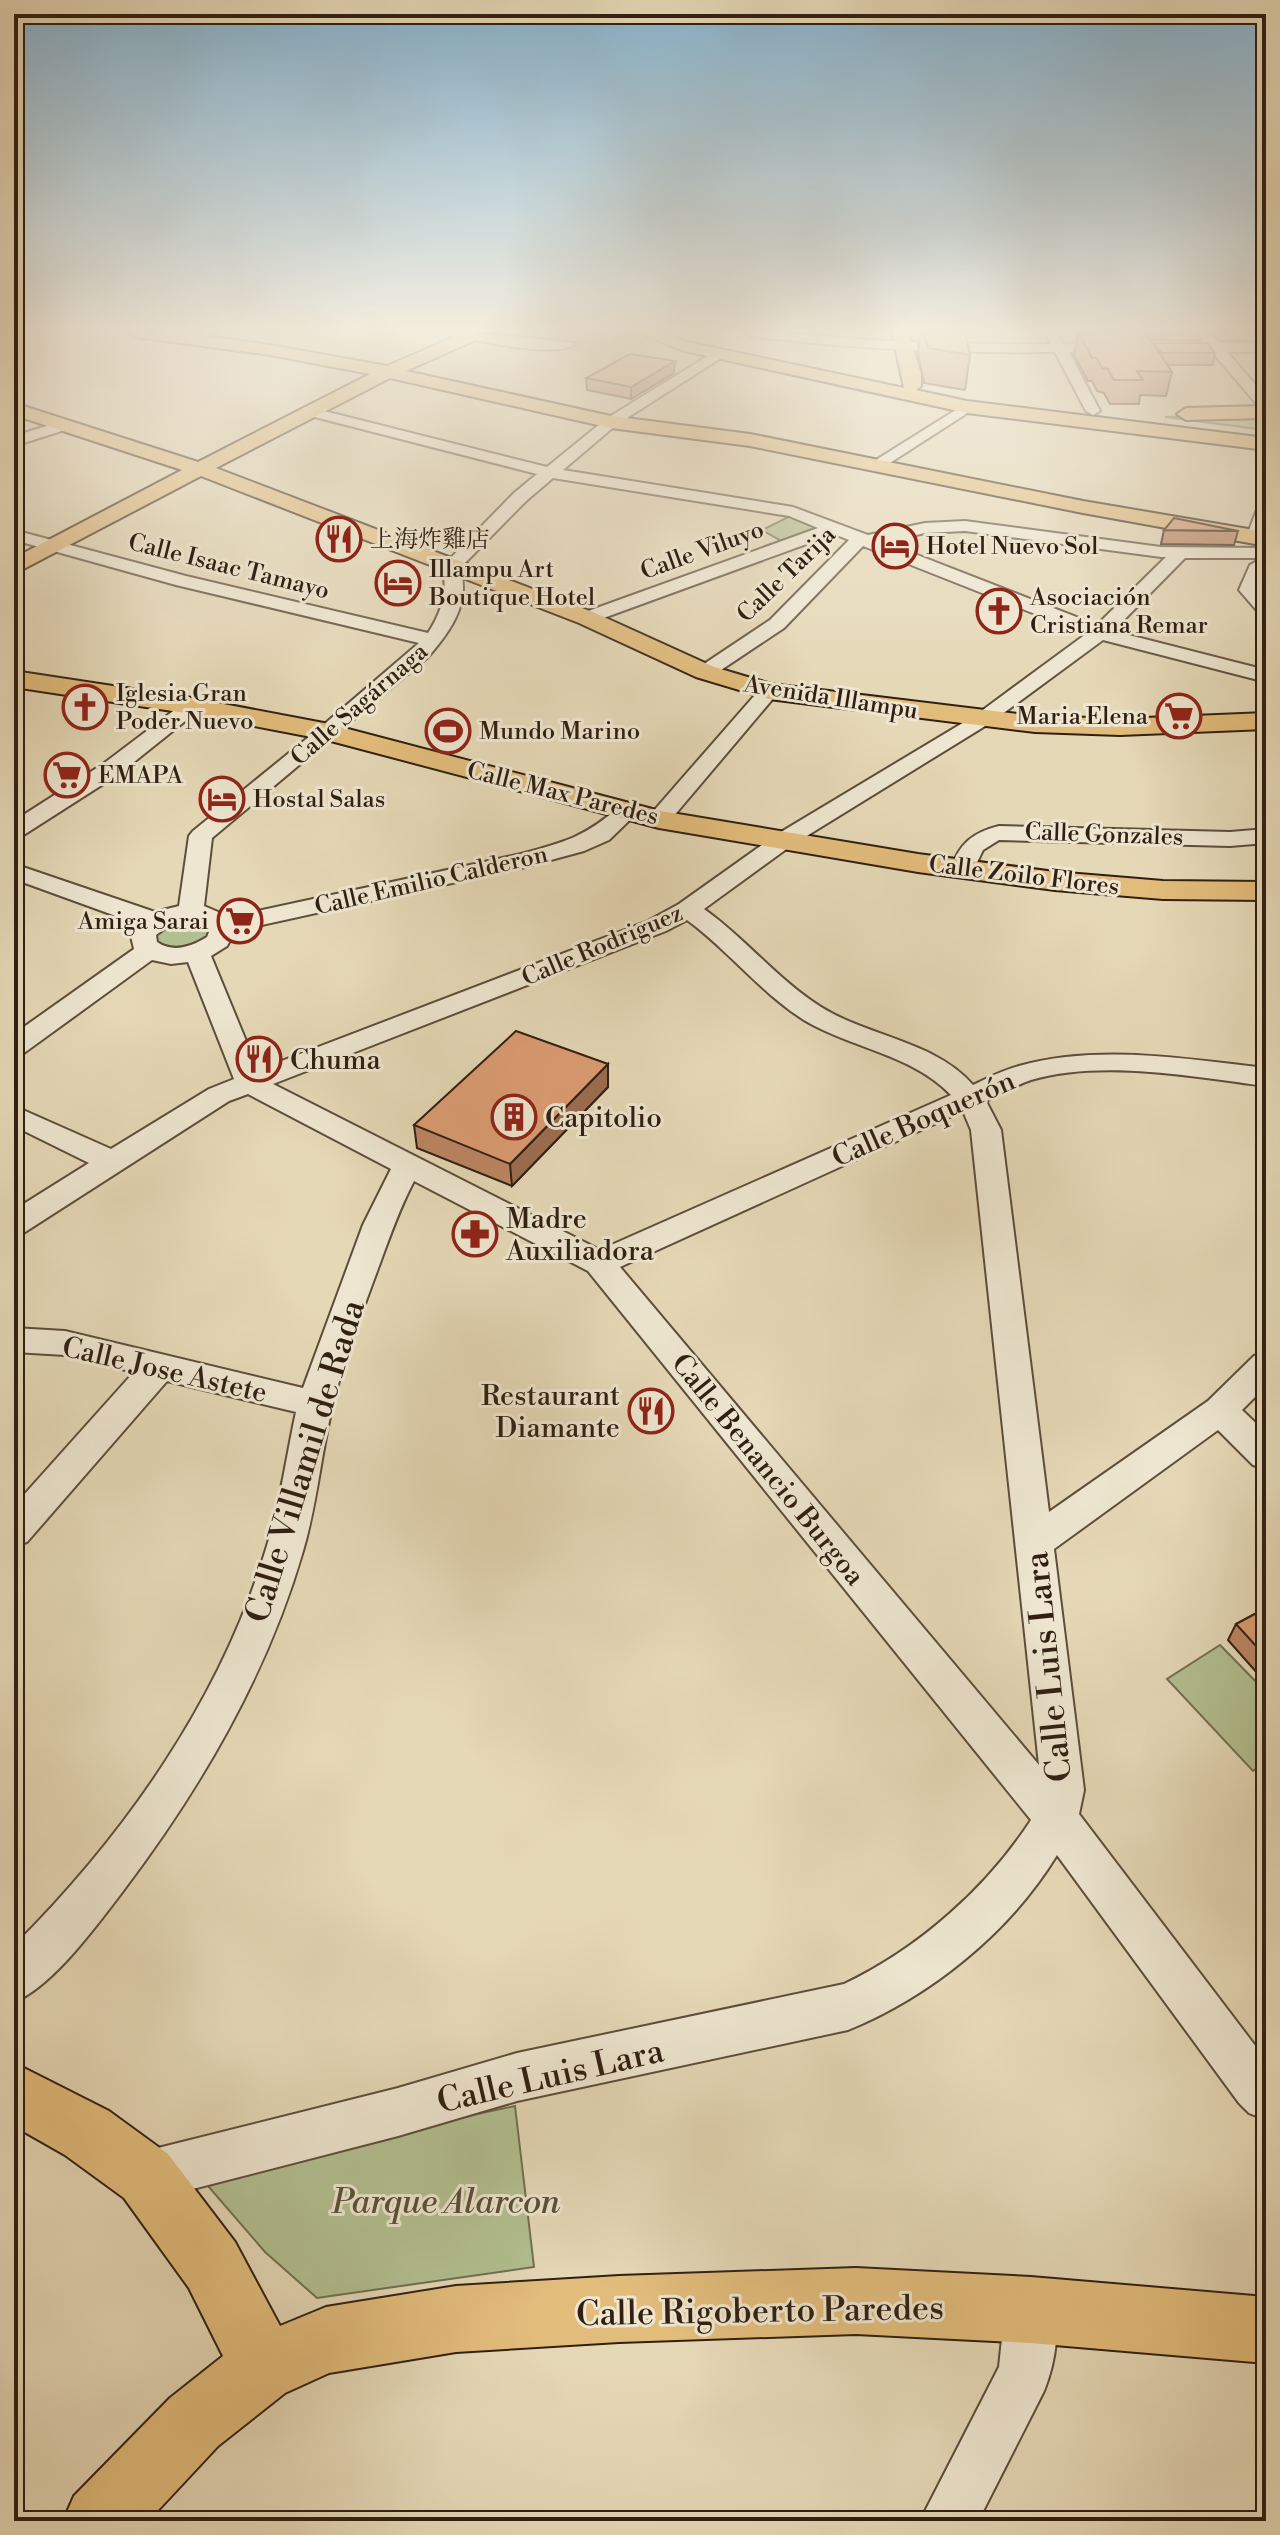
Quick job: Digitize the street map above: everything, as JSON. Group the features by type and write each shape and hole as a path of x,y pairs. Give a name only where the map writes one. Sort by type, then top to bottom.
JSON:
{"main road":[{"name":"Avenida Illampu","path":"143,450 200,469 587,618 705,672 769,691 983,719 1120,727 1266,721"},
{"path":"14,567 235,450"},
{"path":"802,450 1262,549"},
{"name":"Calle Max Paredes","path":"14,679 192,706 329,732 659,819 784,840"},
{"name":"Calle Zoilo Flores","path":"784,840 962,870 1163,890 1266,891"},
{"path":"14,2093 87,2133 146,2176 212,2265 251,2337 261,2369"},
{"name":"Calle Rigoberto Paredes","path":"99,2521 194,2422 261,2369 326,2340 456,2319 619,2309 856,2301 1031,2310 1266,2330"}],"street":[{"path":"462,450 551,473 793,512 1101,632 1266,676"},
{"path":"451,567 520,497 578,450"},
{"path":"876,465 899,450"},
{"path":"1266,507 1262,549 1248,590 1266,609"},
{"path":"864,539 925,528 965,526 1176,553 1262,549"},
{"name":"Calle Viluyo","path":"587,618 834,528"},
{"name":"Calle Isaac Tamayo","path":"14,535 182,581 432,640"},
{"name":"Calle Tarija","path":"705,672 777,624 864,539"},
{"name":"Calle Rodriguez","path":"14,1224 219,1095 643,932 688,909 784,840 983,719 1101,632 1176,558 1176,553"},
{"name":"Calle Sagárnaga","path":"191,911 201,836 329,732 432,640 452,607 454,577 451,567"},
{"path":"659,819 769,691"},
{"path":"14,831 111,769 192,706"},
{"name":"Calle Emilio Calderon","path":"224,926 576,846 601,835 628,811"},
{"name":"Calle Gonzales","path":"962,870 970,847 978,839 999,833 1230,839 1266,836"},
{"path":"14,871 155,921"},
{"name":"Calle Luis Lara","path":"146,2176 398,2112 517,2077 848,2007 874,1997 914,1970 1008,1888 1056,1818 1063,1790 986,1130 971,1096 943,1073 919,1059 816,1015 767,980 709,923 688,909"},
{"path":"191,911 213,915 224,926 218,941 197,953 171,956 149,950 144,945 143,932 155,921 191,911"},
{"path":"14,1047 149,950"},
{"path":"197,953 250,1084"},
{"name":"Calle Boquerón","path":"599,1263 1024,1073 1067,1064 1154,1063 1266,1077"},
{"name":"Calle Benancio Burgoa","path":"250,1084 599,1263 1056,1818 1163,1965 1266,2096"},
{"path":"14,1115 113,1162"},
{"name":"Calle Villamil de Rada","path":"14,1979 104,1881 153,1816 221,1701 261,1617 285,1549 316,1404 388,1201 409,1165"},
{"name":"Calle Jose Astete","path":"14,1340 65,1343 316,1404"},
{"path":"1034,1540 1220,1410 1266,1365"},
{"path":"14,1531 159,1367"},
{"path":"1220,1410 1266,1455"},
{"path":"948,2521 1025,2372 1031,2310"}],"green space":[{"path":"794,514 822,527 787,544 762,530"},
{"path":"192,918 210,926 209,936 183,947 156,943 154,933 165,923"},
{"path":"1220,1645 1266,1692 1266,1762 1253,1771 1167,1679"},
{"name":"Parque Alarcon","path":"515,2106 534,2267 317,2298 265,2252 208,2186 361,2139"}],"building":[{"path":"1174,518 1238,531 1164,530"},
{"name":"Capitolio","path":"516,1031 608,1064 510,1164 414,1125"},
{"path":"1266,1608 1266,1657 1236,1624"}],"place":[{"name":"上海炸雞店","path":"339,539"},
{"name":"Hotel Nuevo Sol","path":"895,546"},
{"name":"Illampu Art Boutique Hotel","path":"398,583"},
{"name":"Asociación Cristiana Remar","path":"999,611"},
{"name":"Iglesia Gran Poder Nuevo","path":"85,707"},
{"name":"Maria Elena","path":"1179,716"},
{"name":"Mundo Marino","path":"448,731"},
{"name":"EMAPA","path":"67,775"},
{"name":"Hostal Salas","path":"222,799"},
{"name":"Amiga Sarai","path":"240,921"},
{"name":"Chuma","path":"259,1059"},
{"name":"Capitolio","path":"514,1117"},
{"name":"Madre Auxiliadora","path":"475,1234"},
{"name":"Restaurant Diamante","path":"651,1411"}]}
